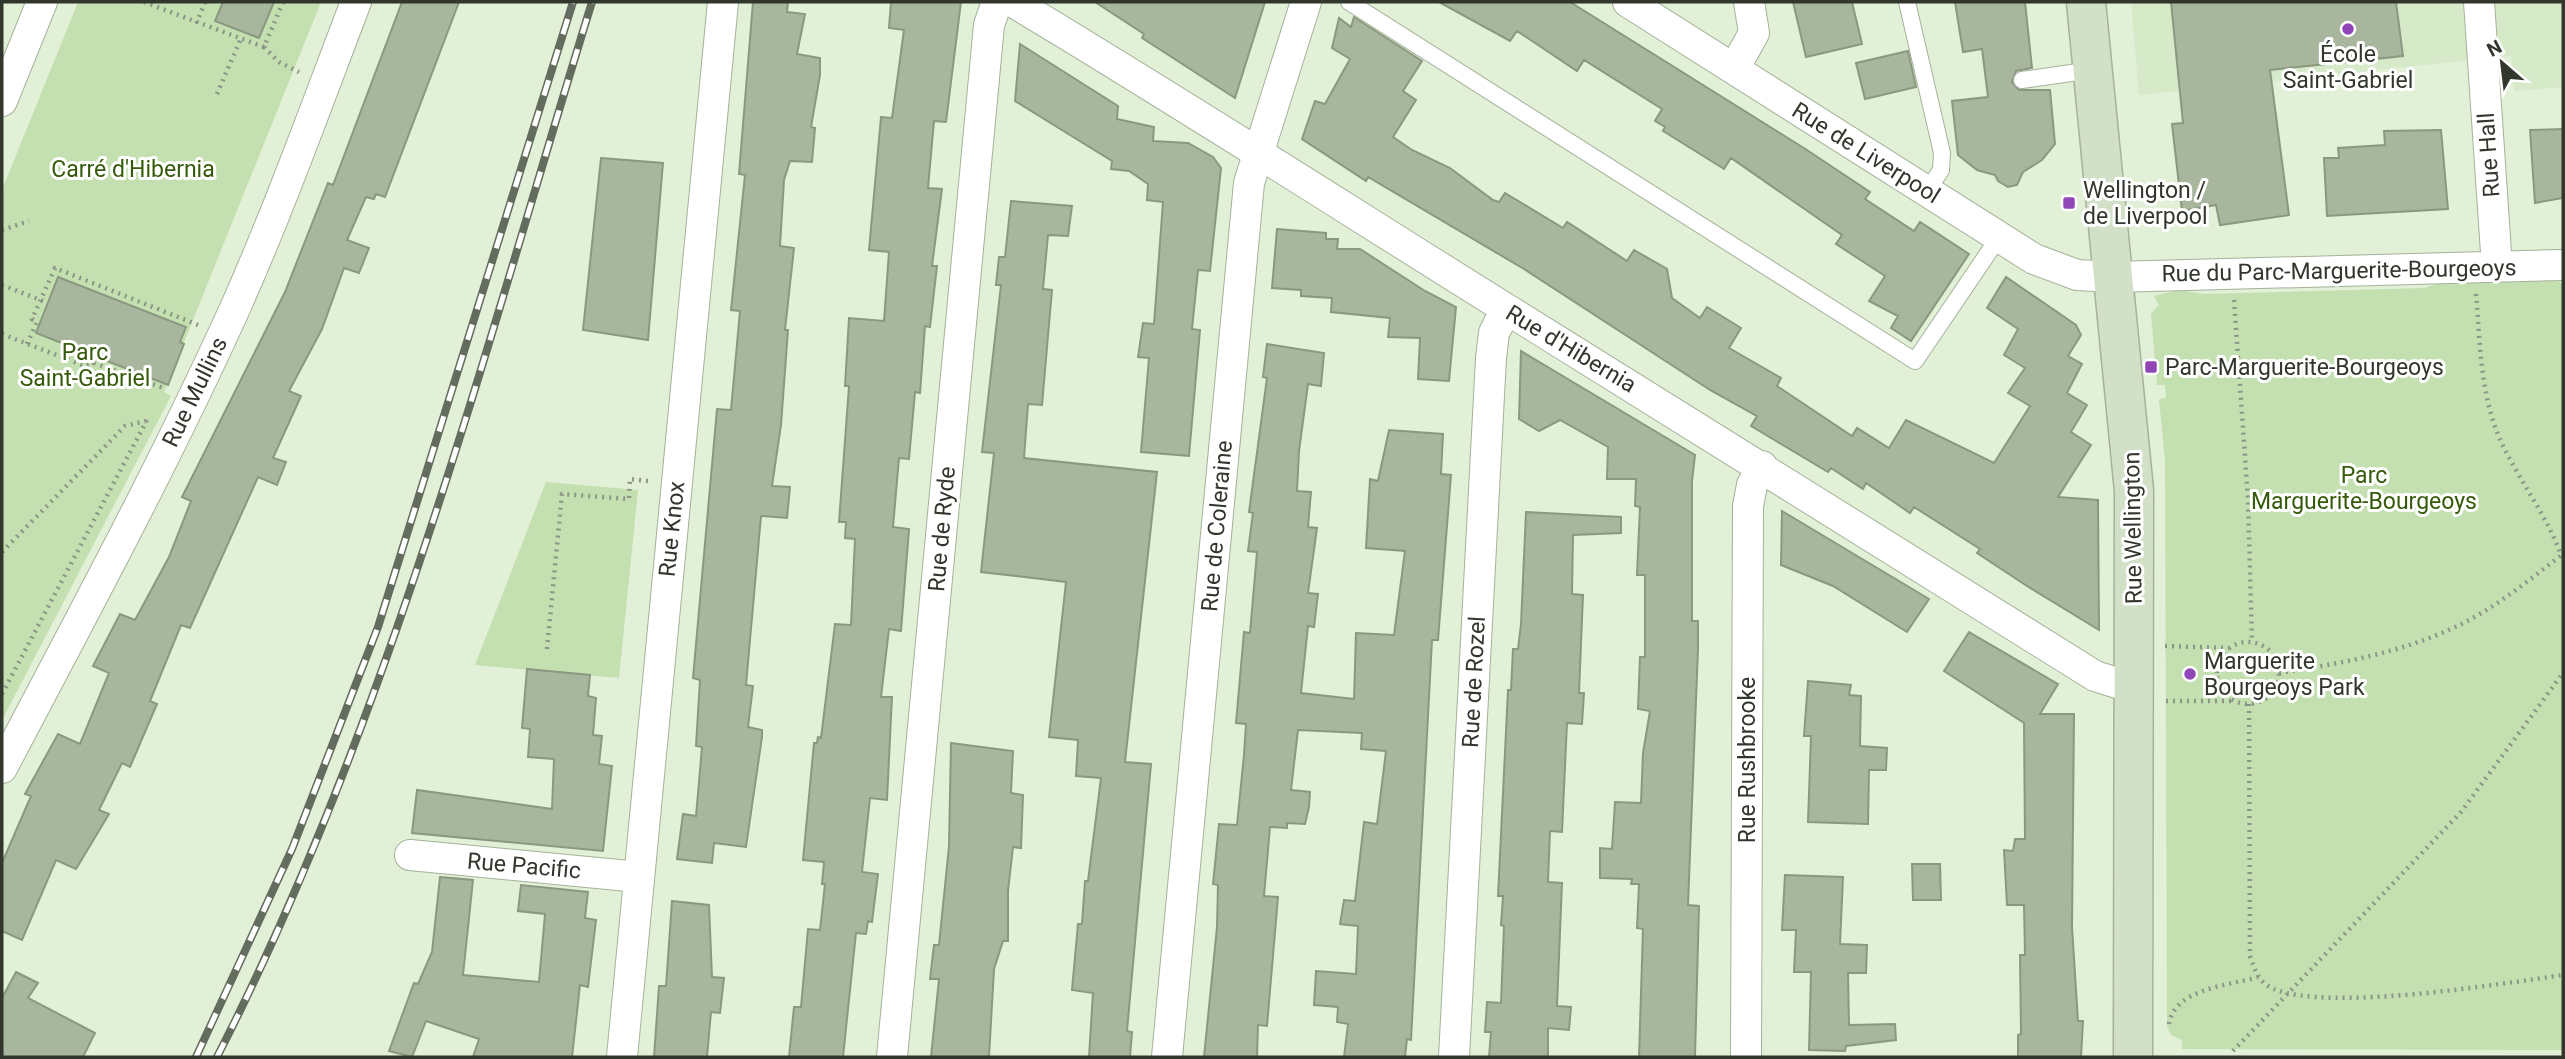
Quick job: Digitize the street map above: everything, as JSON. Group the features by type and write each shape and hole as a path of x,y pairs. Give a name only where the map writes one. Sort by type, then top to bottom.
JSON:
{"main road":[{"name":"Rue Wellington","path":"2086,2 2134,491 2148,692 2133,1057"}],"street":[{"path":"2,101 42,2"},
{"name":"Rue Mullins","path":"2,768 192,401 265,236 356,2"},
{"name":"Rue Knox","path":"622,1057 723,2"},
{"name":"Rue de Ryde","path":"892,1057 989,25 998,2"},
{"name":"Rue d'Hibernia","path":"1013,2 1259,152 2095,676 2148,692"},
{"name":"Rue de Coleraine","path":"1167,1057 1250,183 1306,2"},
{"name":"Rue de Liverpool","path":"1629,2 1999,237 2057,270 2077,275 2114,277"},
{"path":"1734,69 1754,33 1749,2"},
{"name":"Rue Hall","path":"2479,2 2486,274"},
{"name":"Rue du Parc-Marguerite-Bourgeoys","path":"2114,277 2486,274 2563,265"},
{"name":"Rue de Rozel","path":"1454,1057 1491,358 1494,333 1506,309"},
{"name":"Rue Rushbrooke","path":"1746,1057 1748,506 1752,485 1762,466"},
{"name":"Rue Pacific","path":"410,855 639,877"}],"lane":[{"path":"1349,2 1915,361 1999,237"},
{"path":"1907,2 1942,153 1941,170 1927,191"},
{"path":"2022,80 2093,70"}],"path":[{"path":"144,2 264,47 279,62 299,72"},
{"path":"197,22 205,2"},
{"path":"264,47 283,2"},
{"path":"265,23 273,26"},
{"path":"217,94 241,38"},
{"path":"2,230 29,221"},
{"path":"27,344 37,321 32,319 55,268 199,326"},
{"path":"2279,673 2366,657 2443,632 2497,603 2563,557 2542,510 2513,464 2497,431 2482,371 2486,274"},
{"path":"2,285 48,303"},
{"path":"2234,292 2248,499 2252,642"},
{"path":"2,334 85,366 94,363 168,393"},
{"path":"94,363 97,357"},
{"name":"Rue Mullins","path":"2,694 153,412"},
{"path":"2,552 125,426 146,421"},
{"path":"547,649 562,494 629,499 630,479 648,481"},
{"path":"2148,692 2249,704 2269,696 2277,685 2279,673 2274,655 2252,642 2240,642 2229,648 2221,657 2216,676 2220,688 2233,701"},
{"path":"2161,646 2229,648"},
{"path":"2233,1051 2461,812 2563,673"},
{"path":"2249,704 2250,957 2258,977 2266,985 2287,993 2309,996 2388,995 2563,975"},
{"path":"2168,1034 2171,1013 2183,999 2258,977"}],"shaded area":[{"name":"École Saint-Gabriel","path":"2131,2 2563,2 2563,87 2514,91 2511,56 2139,95"}],"green space":[{"path":"78,2 321,2 164,392 171,396 2,720 2,190"},
{"name":"Parc Marguerite-Bourgeoys","path":"2553,280 2563,283 2563,1050 2182,1049 2182,1040 2171,1035 2167,1026 2165,461 2159,399 2166,398 2165,385 2157,385 2151,314 2159,305 2154,296 2178,290 2204,294 2424,288 2442,282"},
{"path":"546,482 638,490 619,678 475,665"}],"building":[{"path":"223,2 274,2 259,38 215,21"},
{"path":"402,2 459,2 385,197 376,194 374,199 366,197 347,240 369,248 359,273 344,268 322,329 289,391 301,396 273,458 286,462 277,485 258,477 190,628 181,625 150,701 157,704 130,767 122,763 99,810 109,814 76,869 56,860 22,940 2,931 2,863 31,796 25,794 58,734 80,744 109,673 93,666 120,614 135,620 169,557 191,501 182,497 285,292 328,183 333,185"},
{"path":"753,2 788,2 787,12 805,14 797,54 820,58 820,75 811,127 815,128 812,162 790,161 784,180 780,246 794,248 785,330 788,330 781,425 772,486 790,487 787,518 761,516 746,685 753,686 748,727 762,730 762,737 746,847 714,843 712,863 677,859 683,814 696,816 702,747 696,746 700,680 693,678 717,409 731,410 740,311 731,310 745,175 739,174"},
{"path":"891,2 961,2 946,122 934,121 928,188 942,189 932,266 937,266 930,327 925,326 920,393 915,392 909,459 899,458 893,527 909,529 901,631 889,629 881,697 892,697 887,800 870,798 862,872 878,874 872,922 868,921 866,934 856,933 843,1057 789,1057 794,1007 801,1007 808,929 820,930 825,884 822,884 824,862 803,860 814,743 817,743 818,737 821,738 835,624 851,625 855,539 845,538 846,522 839,522 849,386 845,386 849,318 884,321 889,252 869,250 881,117 892,118 904,30 889,28"},
{"path":"1095,2 1265,2 1235,98 1142,38 1144,34"},
{"path":"1439,2 1570,2 1807,150 1870,192 1865,199 1914,231 1920,222 1969,254 1911,341 1891,328 1898,316 1869,301 1885,276 1836,244 1842,235 1731,158 1724,169 1663,131 1665,127 1655,121 1662,109 1584,60 1577,71 1517,31 1510,41"},
{"path":"1793,2 1852,2 1862,44 1806,57"},
{"path":"1955,2 2025,2 2032,68 2016,71 2012,82 2019,90 2050,90 2055,144 2042,160 2023,172 2017,185 2008,187 1998,181 1995,175 1977,170 1958,155 1952,101 1988,97 1982,49 1963,52"},
{"path":"2171,2 2396,2 2403,56 2270,70 2289,215 2220,225 2216,205 2182,211 2172,124 2183,123"},
{"path":"1354,17 1422,61 1403,91 1416,100 1393,137 1412,150 1450,168 1493,200 1499,202 1505,193 1563,228 1567,222 1627,261 1634,250 1667,269 1672,298 1700,318 1707,307 1741,328 1729,348 1781,378 1777,386 1852,436 1857,428 1889,448 1906,420 1994,463 2030,406 2008,393 2025,368 2004,355 2018,329 1987,308 2006,277 2076,325 2081,335 2068,356 2082,364 2067,393 2087,405 2071,432 2091,445 2058,497 2098,500 2099,630 1977,553 1980,549 1914,507 1910,513 1866,483 1863,489 1831,468 1828,472 1751,426 1757,416 1710,390 1524,269 1368,177 1366,181 1302,139 1315,101 1325,104 1350,59 1332,48 1339,18 1351,27"},
{"path":"1020,44 1118,106 1117,119 1154,127 1153,141 1188,143 1213,157 1221,168 1210,271 1198,270 1192,329 1200,330 1189,456 1141,452 1149,358 1138,357 1143,323 1154,324 1163,202 1147,200 1148,184 1129,171 1111,169 1112,161 1015,101"},
{"path":"1908,51 1916,87 1865,99 1856,63"},
{"path":"2563,129 2563,198 2535,203 2530,130"},
{"path":"2441,130 2448,209 2327,216 2324,158 2339,158 2338,148 2385,145 2384,131"},
{"path":"601,158 663,163 648,340 583,330"},
{"path":"1011,201 1072,206 1068,236 1048,235 1043,289 1052,290 1042,405 1028,404 1024,458 1157,472 1125,762 1151,764 1127,1031 1132,1032 1130,1057 1089,1057 1093,993 1072,990 1078,924 1082,924 1085,881 1088,881 1101,778 1076,776 1078,740 1049,737 1066,582 981,572 994,453 982,452 1001,285 996,285 999,257 1005,257"},
{"path":"1277,229 1326,233 1326,239 1338,239 1337,249 1360,249 1425,291 1456,307 1449,381 1418,379 1420,338 1388,337 1390,318 1331,312 1332,298 1301,296 1301,290 1272,288"},
{"path":"58,277 186,327 180,342 184,344 168,385 36,333"},
{"path":"1267,344 1324,353 1321,386 1308,384 1299,451 1297,491 1311,492 1308,527 1317,528 1308,593 1318,594 1314,627 1308,626 1301,693 1354,699 1356,633 1394,635 1405,551 1366,548 1370,479 1378,481 1389,430 1443,434 1441,474 1451,475 1438,640 1432,640 1411,1040 1407,1039 1405,1057 1344,1057 1348,1024 1337,1022 1338,1007 1314,1005 1316,971 1356,974 1358,926 1340,924 1344,900 1355,901 1364,822 1377,824 1386,751 1361,749 1362,733 1298,730 1291,790 1310,792 1309,807 1305,824 1287,823 1287,828 1270,827 1264,896 1278,897 1267,1026 1258,1025 1257,1057 1204,1057 1217,927 1218,885 1213,884 1219,824 1237,825 1244,755 1246,724 1236,723 1244,632 1250,633 1257,552 1248,551 1253,513 1249,512 1267,378 1263,377"},
{"path":"1521,351 1695,455 1692,481 1692,621 1698,621 1698,649 1688,905 1699,906 1695,1057 1639,1057 1643,929 1637,928 1639,884 1631,884 1632,879 1600,878 1600,848 1612,849 1615,802 1641,803 1643,753 1650,711 1638,709 1640,657 1645,657 1645,575 1637,575 1640,507 1635,506 1636,479 1607,479 1608,447 1560,420 1539,431 1519,419"},
{"path":"1782,511 1929,599 1907,632 1833,586 1781,565"},
{"path":"1526,512 1621,517 1621,533 1573,535 1572,594 1583,595 1579,693 1584,693 1582,724 1567,723 1562,832 1550,831 1548,882 1562,883 1557,1006 1571,1007 1569,1030 1548,1028 1548,1057 1489,1057 1491,1032 1485,1032 1487,1002 1501,1003 1504,926 1501,925 1503,896 1498,896 1508,690 1511,690 1513,649 1518,649 1521,624"},
{"path":"1969,632 2058,684 2040,714 2074,714 2072,927 2078,1021 2083,1021 2081,1057 2018,1057 2018,1035 2021,1034 2020,955 2025,955 2024,905 2007,905 2004,850 2013,851 2015,839 2025,839 2024,723 1944,671"},
{"path":"527,669 590,675 588,696 596,698 593,735 602,736 599,764 612,766 603,851 412,833 417,790 552,809 554,759 528,757 530,729 522,728"},
{"path":"1808,681 1851,685 1849,695 1861,696 1860,746 1887,748 1886,770 1869,770 1868,824 1808,822 1811,736 1804,736"},
{"path":"951,743 1013,751 1011,793 1023,795 1021,848 1013,847 1008,891 1008,941 1003,941 994,969 989,1057 931,1057 939,979 930,979 934,945 939,945 949,846"},
{"path":"1912,864 1940,864 1941,900 1913,900"},
{"path":"1785,875 1843,877 1840,944 1867,945 1866,973 1848,973 1849,1025 1895,1024 1896,1040 1846,1046 1845,1051 1809,1050 1811,972 1794,972 1796,930 1782,930"},
{"path":"440,877 473,880 463,975 539,982 545,914 518,911 521,885 588,892 585,918 596,920 588,987 580,985 572,1057 473,1057 479,1039 426,1021 412,1057 389,1051 414,983 418,984 432,952"},
{"path":"672,901 709,905 712,977 724,978 720,1013 711,1012 707,1057 654,1057 659,986 666,986"},
{"path":"16,972 38,983 28,998 95,1033 83,1057 2,1057 2,998"}],"railway":[{"path":"196,1057 292,849 378,627 573,2"},
{"path":"217,1057 278,930 382,671 470,405 592,2"}],"place":[{"name":"École Saint-Gabriel","path":"2348,29"},
{"name":"Wellington / de Liverpool","path":"2069,203"},
{"name":"Parc-Marguerite-Bourgeoys","path":"2151,367"},
{"name":"Marguerite Bourgeoys Park","path":"2190,674"}],"park label":[{"name":"Carré d'Hibernia","path":"133,169"},
{"name":"Parc Saint-Gabriel","path":"85,365"}]}
